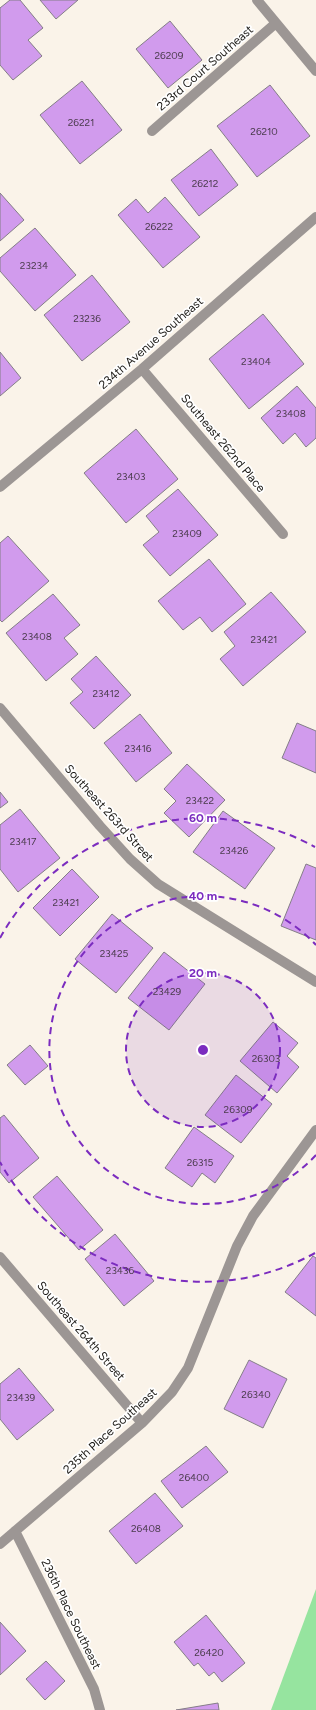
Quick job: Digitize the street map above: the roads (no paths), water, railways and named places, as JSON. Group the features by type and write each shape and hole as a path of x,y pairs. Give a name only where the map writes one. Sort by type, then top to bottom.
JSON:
{"street":[{"path":"257,0 316,71"},
{"name":"233rd Court Southeast","path":"152,132 276,23"},
{"name":"234th Avenue Southeast","path":"0,487 142,368 316,217"},
{"name":"Southeast 262nd Place","path":"142,368 283,534"},
{"name":"Southeast 263rd Street","path":"0,708 130,859 158,884 316,982"},
{"name":"235th Place Southeast","path":"0,1544 142,1423 172,1392 188,1368 237,1246 253,1216 316,1130"},
{"name":"Southeast 264th Street","path":"0,1257 142,1423"},
{"name":"236th Place Southeast","path":"15,1531 94,1689 100,1710"}]}
